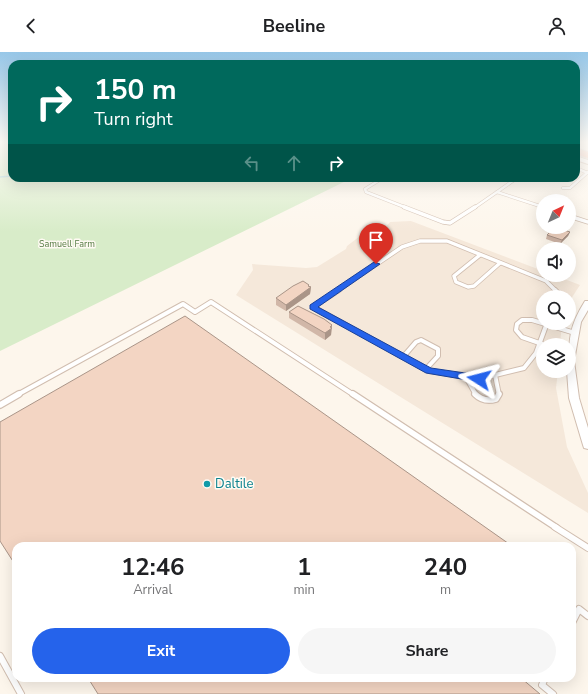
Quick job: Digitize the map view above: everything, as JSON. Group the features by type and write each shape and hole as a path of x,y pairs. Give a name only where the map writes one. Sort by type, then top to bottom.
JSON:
{"street":[{"path":"574,338 577,322 588,303"},
{"path":"572,378 574,398 584,418 588,444"}],"lane":[{"path":"580,180 588,173"},
{"path":"375,182 364,189 366,192 443,222 450,223 511,182"},
{"path":"563,188 570,188 577,182"},
{"path":"497,192 536,205"},
{"path":"576,218 588,222"},
{"path":"536,353 524,368 479,379 426,369 312,307 402,246 420,241 446,241 546,281 554,290"},
{"path":"480,255 454,276 456,282 468,287 474,286 500,263"},
{"path":"0,405 183,304 195,312 211,302 588,548"},
{"path":"536,321 522,320 517,324 516,330 522,337 536,343"},
{"path":"565,330 575,333"},
{"path":"403,357 416,342 421,340 433,345 438,349 438,356 426,369"},
{"path":"466,377 471,390 477,397 484,400 496,400 500,395 494,375"},
{"path":"576,615 579,609 588,616"},
{"path":"0,656 12,678"},
{"path":"14,682 21,694"},
{"path":"543,682 542,685 553,694"}],"shaded area":[{"path":"411,221 536,268 536,282 572,282 580,285 576,291 536,290 536,330 561,330 561,338 536,338 536,378 557,378 556,388 567,447 588,493 588,513 236,295 253,270 252,264 306,268 317,267 346,249 347,246 364,233 385,228 390,222"}],"green space":[{"name":"Samuell Farm","path":"0,172 8,172 8,182 344,182 0,351"}],"building":[{"path":"548,234 568,234 562,240 547,235"},
{"path":"303,281 311,287 286,305 276,298 293,286"},
{"path":"298,306 324,319 332,325 330,327 332,328 325,333 289,312"},
{"name":"Daltile","path":"185,316 506,542 12,542 12,560 0,541 0,422"},
{"path":"90,682 526,682 540,694 98,694"}],"waterway":[{"path":"0,177 8,176"}],"place":[{"name":"Daltile","path":"207,484"}],"route":[{"path":"376,264 312,307 429,371 479,379"}]}
